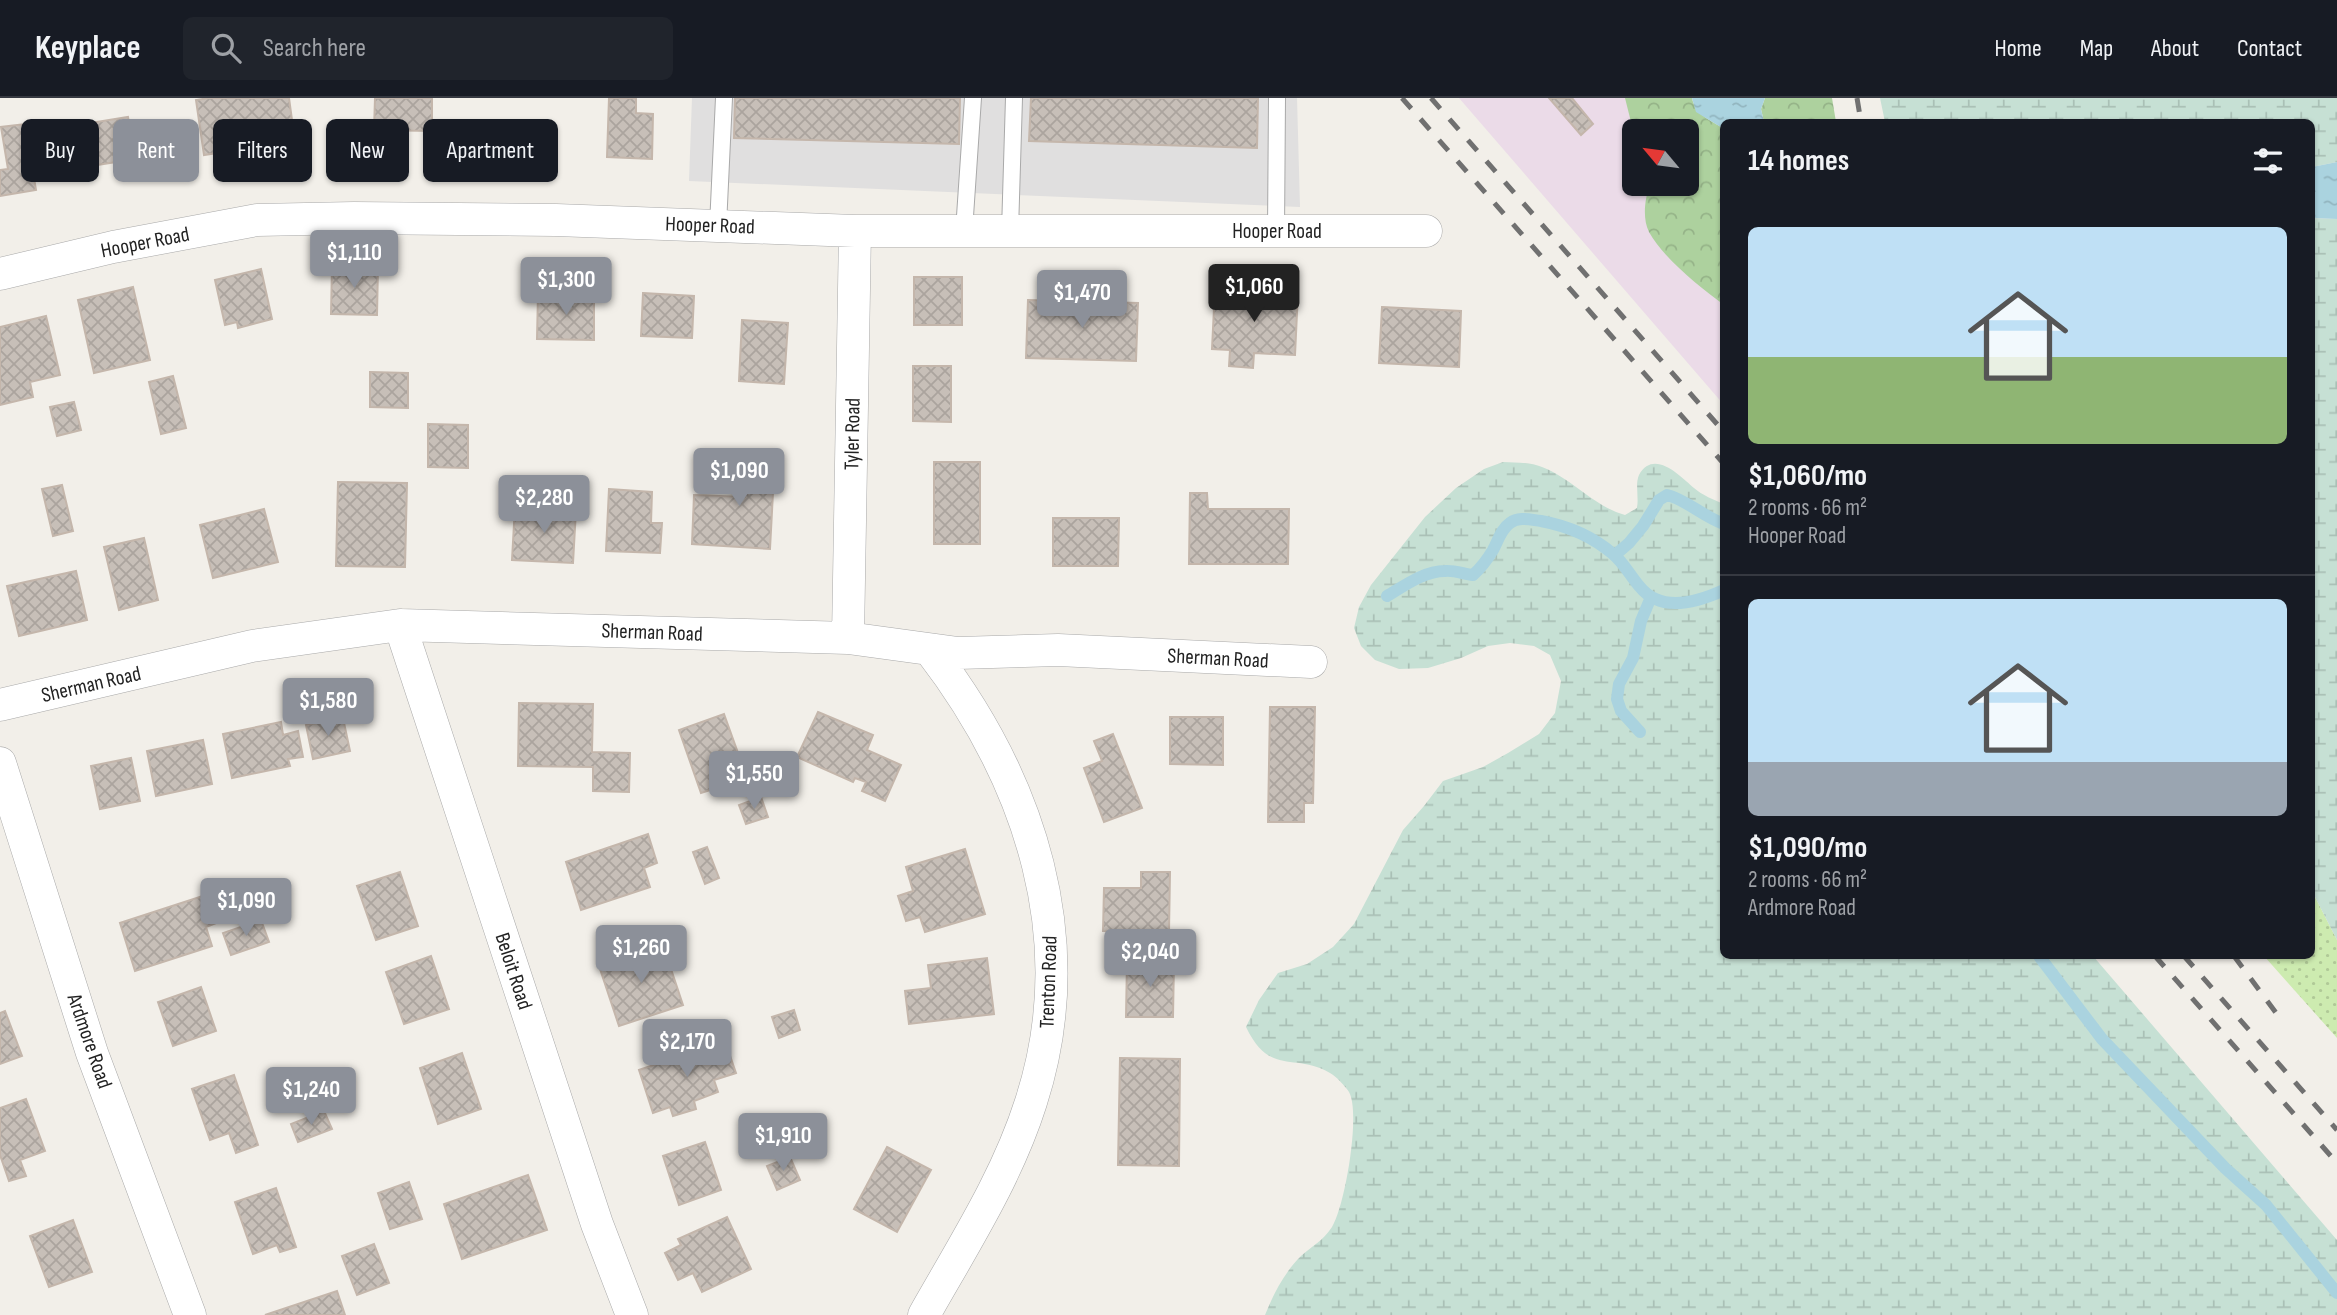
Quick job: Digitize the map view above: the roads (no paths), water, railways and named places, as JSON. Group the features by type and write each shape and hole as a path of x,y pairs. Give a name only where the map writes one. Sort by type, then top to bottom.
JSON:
{"street":[{"name":"Hooper Road","path":"0,274 113,247 257,220 529,219 855,231 1426,232"},
{"name":"Tyler Road","path":"848,638 855,231"},
{"name":"Sherman Road","path":"0,705 252,646 400,625 848,638 930,650 981,653 1058,650 1311,662"},
{"name":"Beloit Road","path":"400,625 593,1211 632,1315"},
{"name":"Trenton Road","path":"924,1315 982,1212 1021,1130 1045,1049 1052,976 1050,926 1042,877 1018,803 982,729 949,675 930,650"},
{"name":"Ardmore Road","path":"0,763 92,1053 190,1315"}],"lane":[{"path":"718,226 724,98"},
{"path":"964,231 973,98"},
{"path":"1010,231 1014,98"},
{"path":"1276,231 1277,98"}],"water":[{"path":"1692,98 1765,98 1761,109 1763,119 1720,119 1720,127 1696,112"},
{"path":"2337,162 2337,219 2315,218 2315,166"}],"waterway":[{"path":"1615,555 1643,526 1659,500 1667,495 1720,522"},
{"path":"1387,596 1414,580 1437,572 1473,575 1489,557 1504,528 1521,519 1561,526 1597,542 1617,558 1640,587 1658,600 1680,603 1720,592"},
{"path":"1640,732 1621,711 1617,699 1619,684 1633,658 1641,621 1651,597"},
{"path":"2041,959 2102,1039 2225,1168 2266,1205 2337,1293"}],"railway":[{"path":"1402,98 1720,459"},
{"path":"1431,98 1720,427"},
{"path":"1857,98 1860,119"},
{"path":"2158,959 2337,1163"},
{"path":"2187,959 2337,1130"},
{"path":"2236,959 2279,1017"}]}
